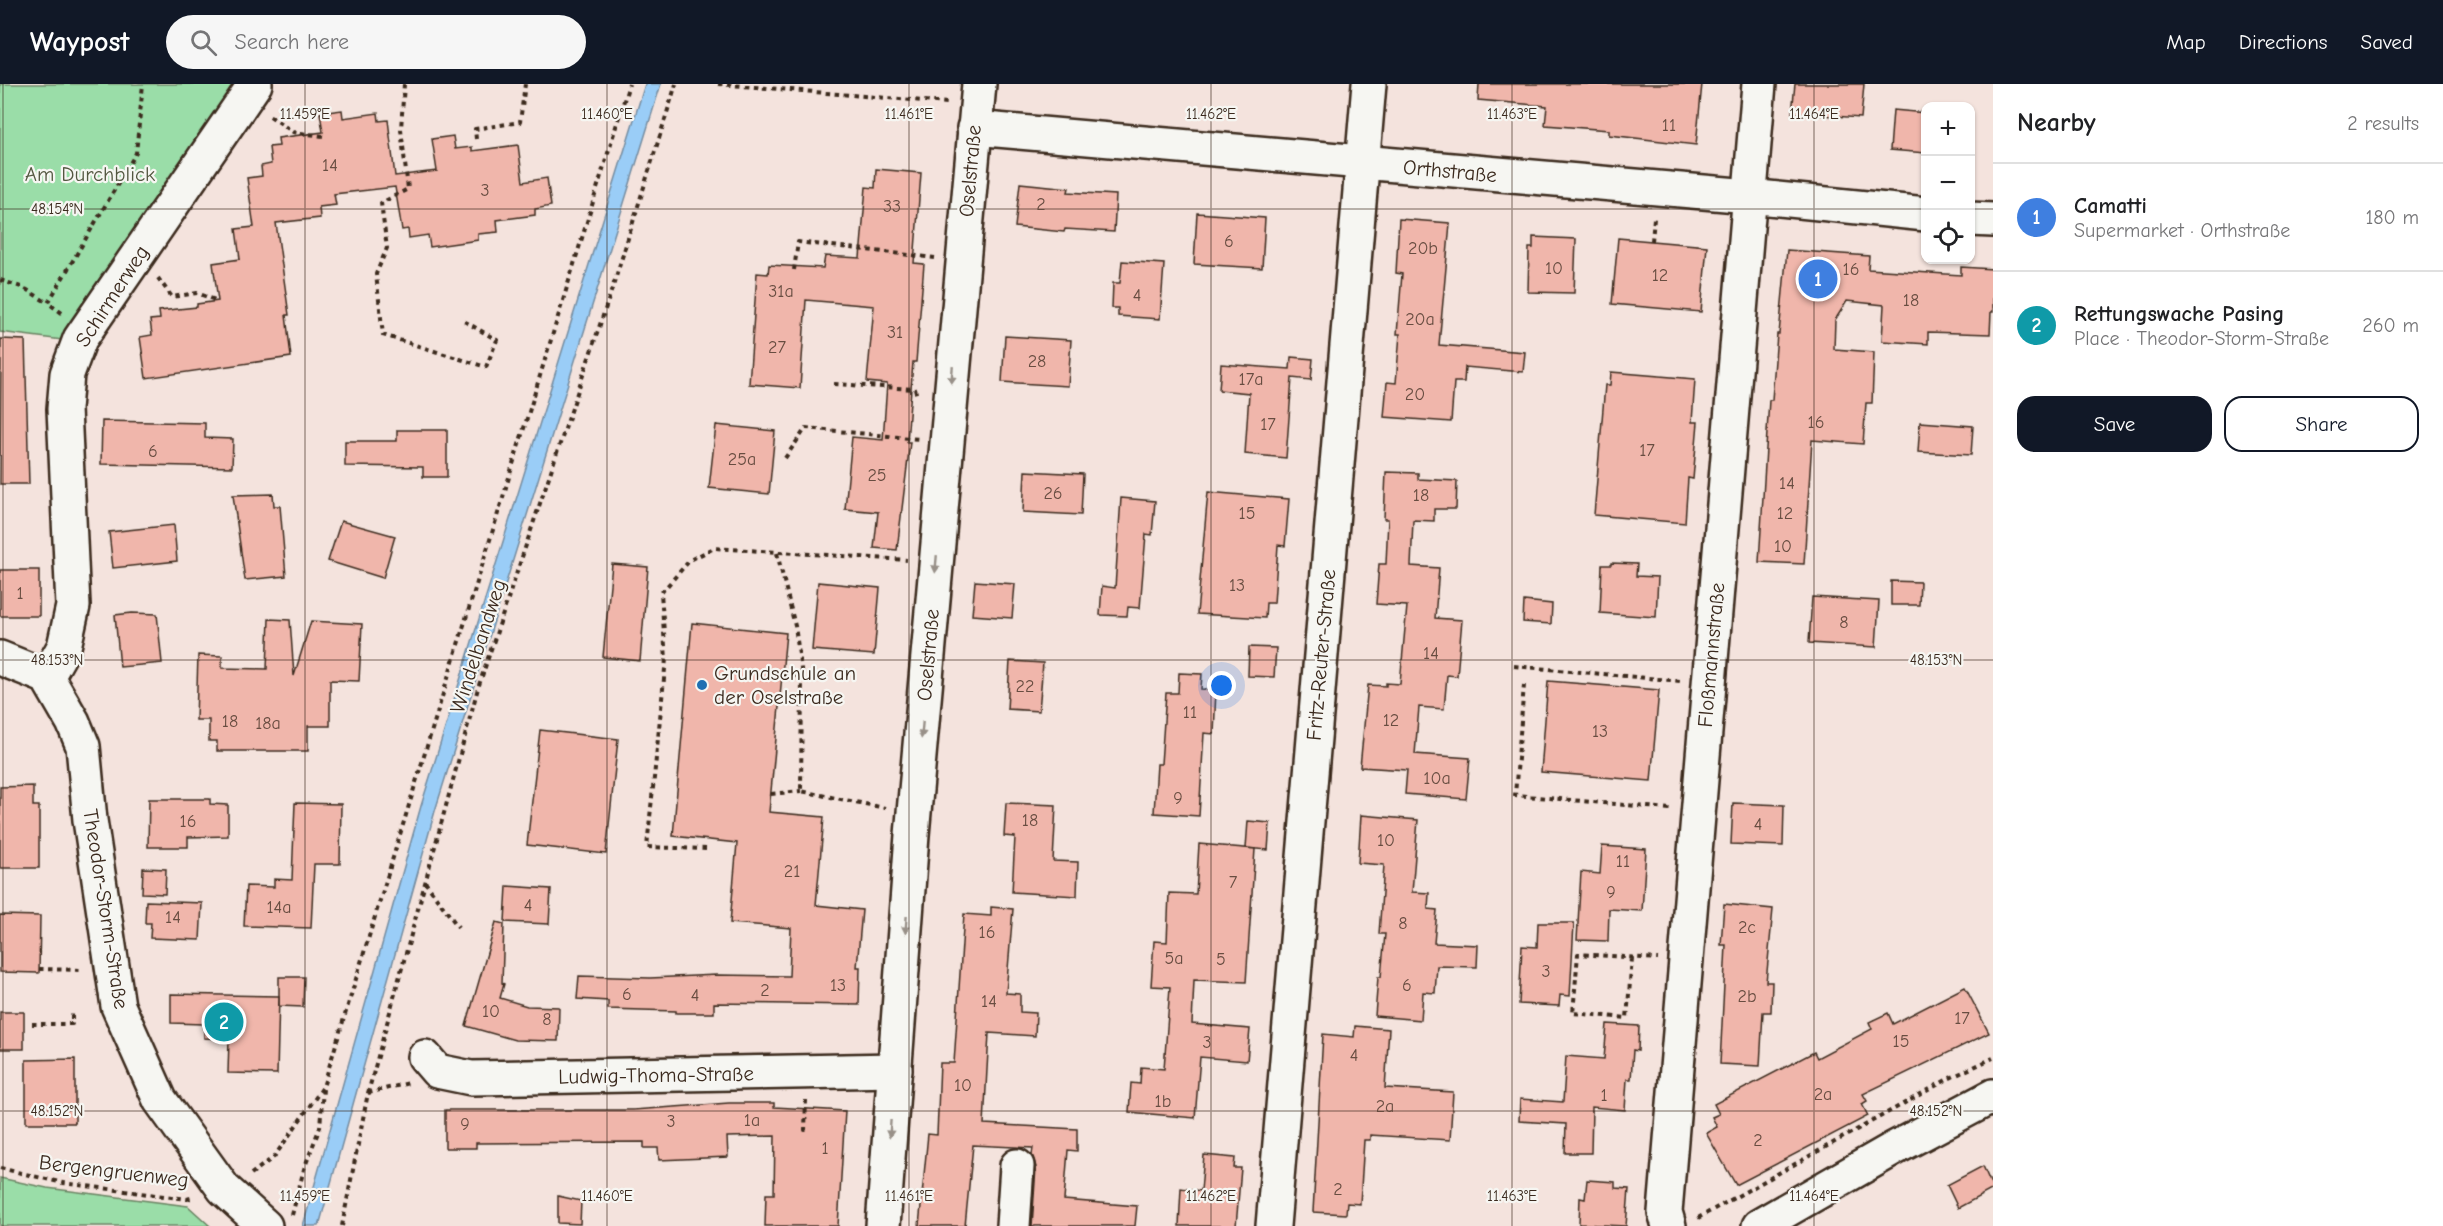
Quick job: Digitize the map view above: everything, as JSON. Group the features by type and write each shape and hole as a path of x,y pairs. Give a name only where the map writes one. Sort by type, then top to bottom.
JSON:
{"street":[{"name":"Schirmerweg","path":"47,677 64,647 73,606 64,409 68,374 80,339 255,84"},
{"name":"Fritz-Reuter-Straße","path":"1273,1226 1369,84"},
{"name":"Floßmannstraße","path":"1682,1223 1665,1212 1759,84"},
{"name":"Orthstraße","path":"976,106 1363,164 1749,196 1921,213"},
{"name":"Oselstraße","path":"883,1226 915,812 976,106"},
{"path":"1975,219 1993,220"},
{"path":"0,658 47,677"},
{"name":"Theodor-Storm-Straße","path":"47,677 74,722 82,746 90,820 118,1006 160,1100 224,1189 277,1223"},
{"name":"Ludwig-Thoma-Straße","path":"431,1064 471,1078 895,1070"},
{"path":"1759,1226 1963,1110 1993,1096"},
{"path":"1013,1226 1017,1166"}],"path":[{"path":"48,303 136,153 143,84"},
{"path":"404,84 401,129 408,189 381,203 387,248 376,274 383,335 486,367 497,340 462,320"},
{"path":"476,139 476,129 520,122 525,84"},
{"name":"Windelbandweg","path":"277,1223 304,1169 320,1127 323,1087 629,84"},
{"name":"Windelbandweg","path":"342,1226 368,1093 478,688 615,280 676,84"},
{"path":"718,84 976,106"},
{"path":"293,132 323,136"},
{"path":"1652,241 1653,234"},
{"path":"794,270 798,242 962,261"},
{"path":"140,253 172,297 197,293 218,301"},
{"path":"0,280 24,288 72,320 80,339"},
{"path":"834,384 915,389 917,397"},
{"path":"785,458 806,428 946,442"},
{"path":"706,849 647,847 666,659 661,593 690,560 714,548 936,562"},
{"path":"777,553 795,626 802,676 801,791"},
{"path":"1514,666 1708,684"},
{"path":"782,676 802,676"},
{"path":"1524,685 1515,795 1671,809 1672,798"},
{"path":"771,794 801,791 915,812"},
{"path":"425,881 458,927"},
{"path":"1632,958 1627,1018 1573,1013 1578,954 1686,961"},
{"path":"39,969 112,971"},
{"path":"32,1024 72,1024 72,1010"},
{"path":"1682,1223 1948,1079 1993,1058"},
{"path":"368,1093 412,1083 431,1064"},
{"name":"Windelbandweg","path":"224,1189 249,1176 274,1156 323,1087"},
{"path":"806,1112 805,1130 807,1130"},
{"name":"Bergengruenweg","path":"0,1168 63,1183 187,1199 224,1189"}],"green space":[{"name":"Am Durchblick","path":"0,84 259,84 86,343 0,332"},
{"path":"0,1178 47,1188 188,1206 210,1226 0,1226"}],"water":[{"path":"645,84 661,84 435,811 319,1226 303,1226 421,806"}],"building":[{"path":"1479,84 1702,84 1696,145 1609,135 1609,130 1545,125 1547,106 1478,100"},
{"path":"1795,84 1864,84 1861,118 1792,113"},
{"path":"342,110 343,118 378,113 379,121 388,120 395,176 437,171 432,139 453,136 455,149 472,147 472,151 518,145 523,182 547,178 551,206 535,209 535,215 497,220 498,232 478,234 478,240 430,247 428,235 409,238 408,229 402,230 395,187 334,194 336,205 319,207 320,218 276,223 289,315 286,315 291,357 146,378 140,337 152,335 150,320 160,319 159,311 197,307 197,304 218,301 213,263 240,259 236,229 254,227 247,178 262,176 261,166 271,164 269,147 279,146 278,138 323,132 320,113"},
{"path":"1893,110 1921,113 1921,153 1890,150"},
{"path":"876,169 921,173 914,263 924,264 916,362 913,362 907,442 910,442 897,550 874,548 878,512 845,509 852,437 883,440 887,384 867,382 874,306 806,300 800,388 749,384 757,273 768,274 769,265 823,268 825,256 860,258 866,187 875,188"},
{"path":"1020,183 1069,188 1068,192 1116,195 1114,232 1065,229 1064,232 1015,227"},
{"path":"1197,213 1265,218 1262,268 1194,264"},
{"path":"1399,219 1450,223 1439,345 1525,352 1523,372 1465,367 1464,382 1454,382 1451,422 1384,417 1387,382 1396,383 1400,334 1397,334 1402,274 1396,273"},
{"path":"1533,237 1576,239 1574,293 1528,292 1529,248 1533,248"},
{"path":"1618,238 1707,246 1701,312 1612,304"},
{"path":"1787,250 1869,256 1868,269 1961,275 1961,267 1993,269 1993,312 1991,312 1990,334 1928,332 1928,344 1882,341 1884,305 1847,301 1835,320 1834,349 1874,352 1872,403 1866,403 1863,444 1812,440 1804,564 1759,562 1769,400 1772,400"},
{"path":"1122,261 1164,264 1160,319 1118,316 1118,308 1112,308 1113,283 1120,283"},
{"path":"1005,336 1071,340 1068,386 1002,382"},
{"path":"1,339 25,340 29,484 0,484"},
{"path":"1291,357 1313,359 1311,380 1292,378 1286,458 1245,454 1249,393 1219,390 1221,364 1290,369"},
{"path":"1611,372 1695,379 1692,422 1698,422 1693,479 1688,478 1685,523 1594,515 1605,385 1610,385"},
{"path":"102,421 205,423 205,438 233,439 232,467 101,464"},
{"path":"1920,422 1973,426 1971,455 1918,452"},
{"path":"716,425 775,431 769,494 709,488"},
{"path":"397,430 447,430 447,477 423,477 423,467 345,466 345,441 397,441"},
{"path":"1025,471 1083,474 1081,515 1023,512"},
{"path":"1386,472 1418,473 1418,479 1457,481 1456,509 1434,509 1434,521 1413,520 1411,566 1439,568 1435,618 1462,620 1457,676 1447,675 1444,709 1419,707 1415,754 1470,758 1466,799 1405,794 1407,770 1360,767 1368,685 1400,684 1407,606 1376,604 1379,564 1386,564 1388,519 1384,519"},
{"path":"1208,492 1289,499 1285,546 1278,545 1274,603 1266,603 1265,618 1197,614"},
{"path":"273,494 274,506 280,506 286,576 245,580 233,495"},
{"path":"1121,498 1155,501 1152,535 1146,534 1140,608 1128,607 1127,616 1100,615 1102,586 1115,588"},
{"path":"341,521 395,536 383,578 328,561"},
{"path":"174,525 177,561 113,568 109,532"},
{"path":"1611,563 1637,564 1636,576 1658,577 1656,617 1600,613 1602,565 1611,565"},
{"path":"612,564 648,567 640,661 603,657"},
{"path":"0,570 39,570 39,616 0,616"},
{"path":"975,581 1015,584 1012,618 972,615"},
{"path":"1891,581 1920,582 1919,605 1891,605"},
{"path":"818,582 880,588 874,655 812,650"},
{"path":"1812,597 1879,601 1876,647 1809,643"},
{"path":"1524,601 1552,604 1551,624 1523,622"},
{"path":"157,614 162,663 120,667 115,615"},
{"path":"269,619 290,620 294,676 311,621 362,624 359,681 330,680 330,726 308,726 308,751 217,751 217,741 209,741 209,720 196,720 198,655 222,656 222,668 267,669"},
{"path":"692,623 786,633 769,812 824,817 816,905 862,910 857,967 860,967 859,1005 714,1003 714,1013 676,1013 676,1011 608,1009 608,1001 577,999 579,976 650,978 717,975 789,976 791,928 730,923 737,843 673,836"},
{"path":"1249,647 1276,648 1274,677 1248,676"},
{"path":"1010,661 1043,663 1039,711 1007,709"},
{"path":"1179,673 1202,674 1201,689 1216,690 1214,734 1204,733 1199,816 1154,813 1157,764 1161,764 1166,693 1178,693"},
{"path":"1548,681 1659,690 1651,781 1541,772"},
{"path":"540,730 618,739 606,854 527,845"},
{"path":"33,786 33,806 39,806 39,868 0,868 0,787"},
{"path":"149,799 210,799 210,804 228,805 228,836 188,837 188,847 148,847"},
{"path":"295,803 341,804 340,864 314,864 311,928 244,926 246,886 274,887 274,879 292,880"},
{"path":"1006,803 1056,805 1053,861 1078,862 1077,896 1012,892 1015,837 1004,836"},
{"path":"1733,803 1784,805 1783,846 1731,844"},
{"path":"1361,815 1418,820 1412,892 1429,893 1428,909 1437,910 1434,943 1478,945 1477,967 1437,966 1435,993 1423,992 1421,1020 1375,1016 1385,934 1379,934 1384,865 1358,863"},
{"path":"1248,821 1270,823 1268,850 1246,848"},
{"path":"1199,844 1255,849 1246,982 1194,980 1192,1024 1250,1029 1247,1061 1200,1057 1195,1118 1129,1112 1131,1083 1140,1084 1141,1067 1164,1069 1170,987 1151,986 1154,941 1167,942 1169,893 1196,894"},
{"path":"1602,846 1646,849 1642,911 1609,909 1608,941 1577,940 1581,872 1600,874"},
{"path":"143,868 166,869 165,894 142,893"},
{"path":"507,886 551,889 549,924 505,922"},
{"path":"146,901 202,903 200,940 150,938 151,923 145,923"},
{"path":"1724,904 1773,909 1766,982 1772,982 1771,1012 1763,1012 1760,1066 1720,1064 1726,945 1721,945"},
{"path":"991,907 1013,909 1006,993 1020,994 1020,1012 1036,1013 1035,1036 989,1033 984,1124 1077,1129 1077,1151 1068,1150 1064,1200 1137,1206 1135,1226 1032,1226 1036,1167 1032,1155 1033,1148 973,1145 965,1226 919,1226 928,1134 937,1135 940,1063 954,1063 964,914 991,916"},
{"path":"0,915 40,916 39,973 0,972"},
{"path":"496,922 504,924 502,983 504,984 500,998 527,1006 559,1007 558,1041 515,1040 466,1026"},
{"path":"1538,923 1574,923 1570,996 1560,995 1559,1006 1519,1004 1522,946 1537,947"},
{"path":"279,977 304,977 303,1007 279,1006"},
{"path":"1965,987 1989,1033 1863,1094 1867,1101 1862,1104 1868,1116 1736,1185 1706,1133 1717,1127 1712,1117 1719,1114 1714,1104 1814,1052 1817,1058 1872,1029 1869,1022 1888,1013 1893,1024"},
{"path":"171,994 279,996 277,1074 228,1073 229,1039 204,1038 204,1024 171,1023"},
{"path":"0,1012 24,1012 24,1049 0,1049"},
{"path":"1607,1024 1639,1026 1638,1051 1633,1050 1631,1079 1627,1079 1625,1110 1592,1107 1591,1153 1565,1153 1566,1124 1519,1121 1520,1099 1563,1102 1566,1056 1604,1059"},
{"path":"1355,1026 1389,1029 1385,1088 1453,1092 1450,1140 1370,1135 1370,1140 1364,1140 1360,1204 1347,1203 1346,1214 1313,1212 1323,1034 1354,1037"},
{"path":"75,1059 75,1123 26,1123 26,1060"},
{"path":"729,1103 774,1103 774,1107 845,1111 838,1226 765,1226 766,1194 774,1194 775,1136 727,1137 728,1157 659,1160 658,1148 644,1148 644,1142 476,1143 476,1148 445,1148 445,1110 633,1110"},
{"path":"1204,1155 1235,1158 1234,1168 1241,1168 1236,1226 1179,1226 1181,1188 1201,1191"},
{"path":"1983,1166 1993,1189 1958,1208 1947,1185"},
{"path":"1587,1180 1615,1182 1615,1188 1629,1189 1626,1226 1579,1224 1580,1198 1585,1199"},
{"path":"558,1196 581,1201 580,1224 558,1223"}],"place":[{"name":"Camatti","path":"1818,279"},
{"name":"Grundschule an der Oselstraße","path":"702,685"},
{"name":"Rettungswache Pasing","path":"224,1022"}]}
